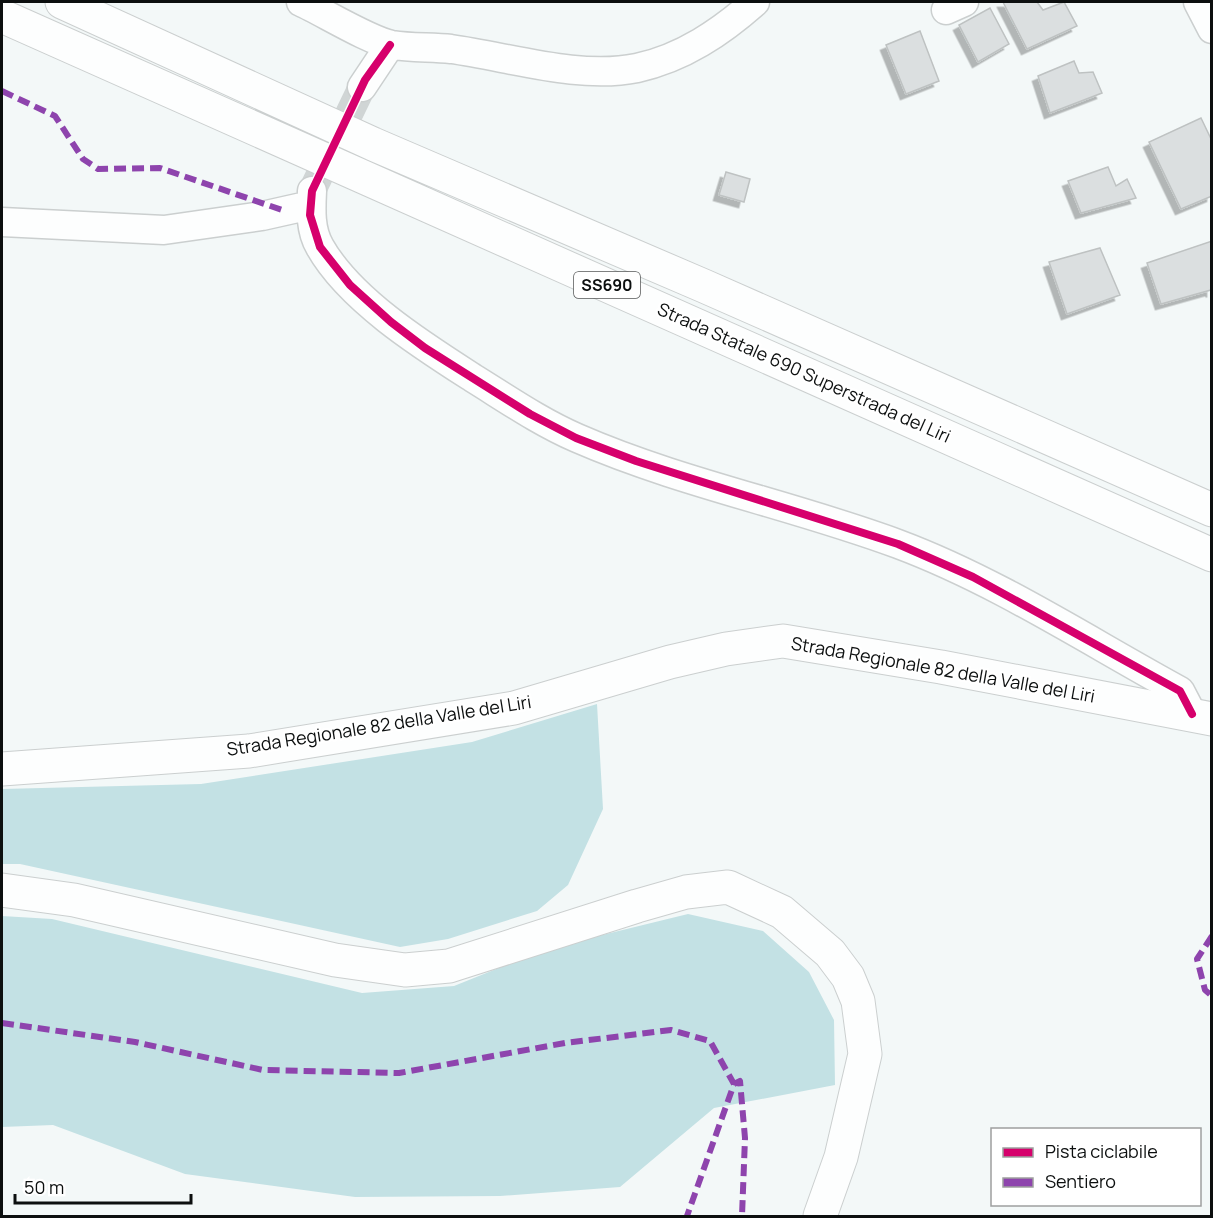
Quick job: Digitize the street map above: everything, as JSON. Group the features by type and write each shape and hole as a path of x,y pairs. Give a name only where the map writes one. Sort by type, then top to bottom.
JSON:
{"main road":[{"name":"SS690","path":"62,2 373,144 714,290 1212,510"},
{"name":"Strada Statale 690 Superstrada del Liri","path":"2,16 1212,555"},
{"name":"Strada Regionale 82 della Valle del Liri","path":"2,769 261,749 514,708 670,662 726,649 783,642 908,661 1202,717"},
{"path":"2,890 74,900 335,960 405,970 449,966 686,892 728,887 782,912 830,952 848,977 858,1001 865,1054 841,1156 820,1216"}],"street":[{"path":"301,2 390,45 451,50 584,70 623,70 662,61 697,45 722,30 755,2"},
{"path":"1198,2 1212,29"},
{"path":"362,87 390,45"},
{"path":"2,222 164,230 262,216 312,198 313,229 320,247 350,285 425,348 530,414 576,438 636,461 898,544 973,577 1180,691 1202,717"}],"shaded area":[{"path":"597,704 603,809 568,885 537,911 448,939 400,947 20,864 2,864 2,789 201,784 472,742"},
{"path":"688,914 763,931 809,972 834,1020 835,1085 714,1108 620,1187 500,1196 355,1197 185,1174 53,1125 2,1127 2,916 52,919 362,993 454,986 549,948"}],"building":[{"path":"1003,2 1037,2 1043,10 1064,2 1077,26 1027,49"},
{"path":"990,8 1009,44 978,62 959,25"},
{"path":"920,31 939,81 906,94 886,45"},
{"path":"1074,61 1079,73 1093,72 1102,93 1050,113 1038,76"},
{"path":"1201,118 1212,141 1212,196 1181,209 1149,142"},
{"path":"1108,167 1116,186 1127,179 1136,198 1081,213 1068,181"},
{"path":"726,172 750,179 744,202 719,195"},
{"path":"1212,241 1212,292 1211,290 1161,304 1147,263"},
{"path":"1100,248 1120,295 1067,314 1049,262"}],"tunnel":[{"path":"312,191 362,87"}],"marked path":[{"path":"2,91 55,116 83,159 98,169 160,168 285,211"},
{"path":"1212,936 1197,959 1205,990 1212,996"},
{"path":"2,1023 135,1042 263,1070 399,1073 565,1043 671,1030 710,1041 734,1084 687,1216"},
{"path":"734,1084 740,1081 745,1138 742,1216"}],"cycle path":[{"path":"390,45 365,80 312,191 310,215 320,247 350,285 391,322 425,348 530,414 576,438 636,461 898,544 973,577 1180,691 1192,714"}]}
